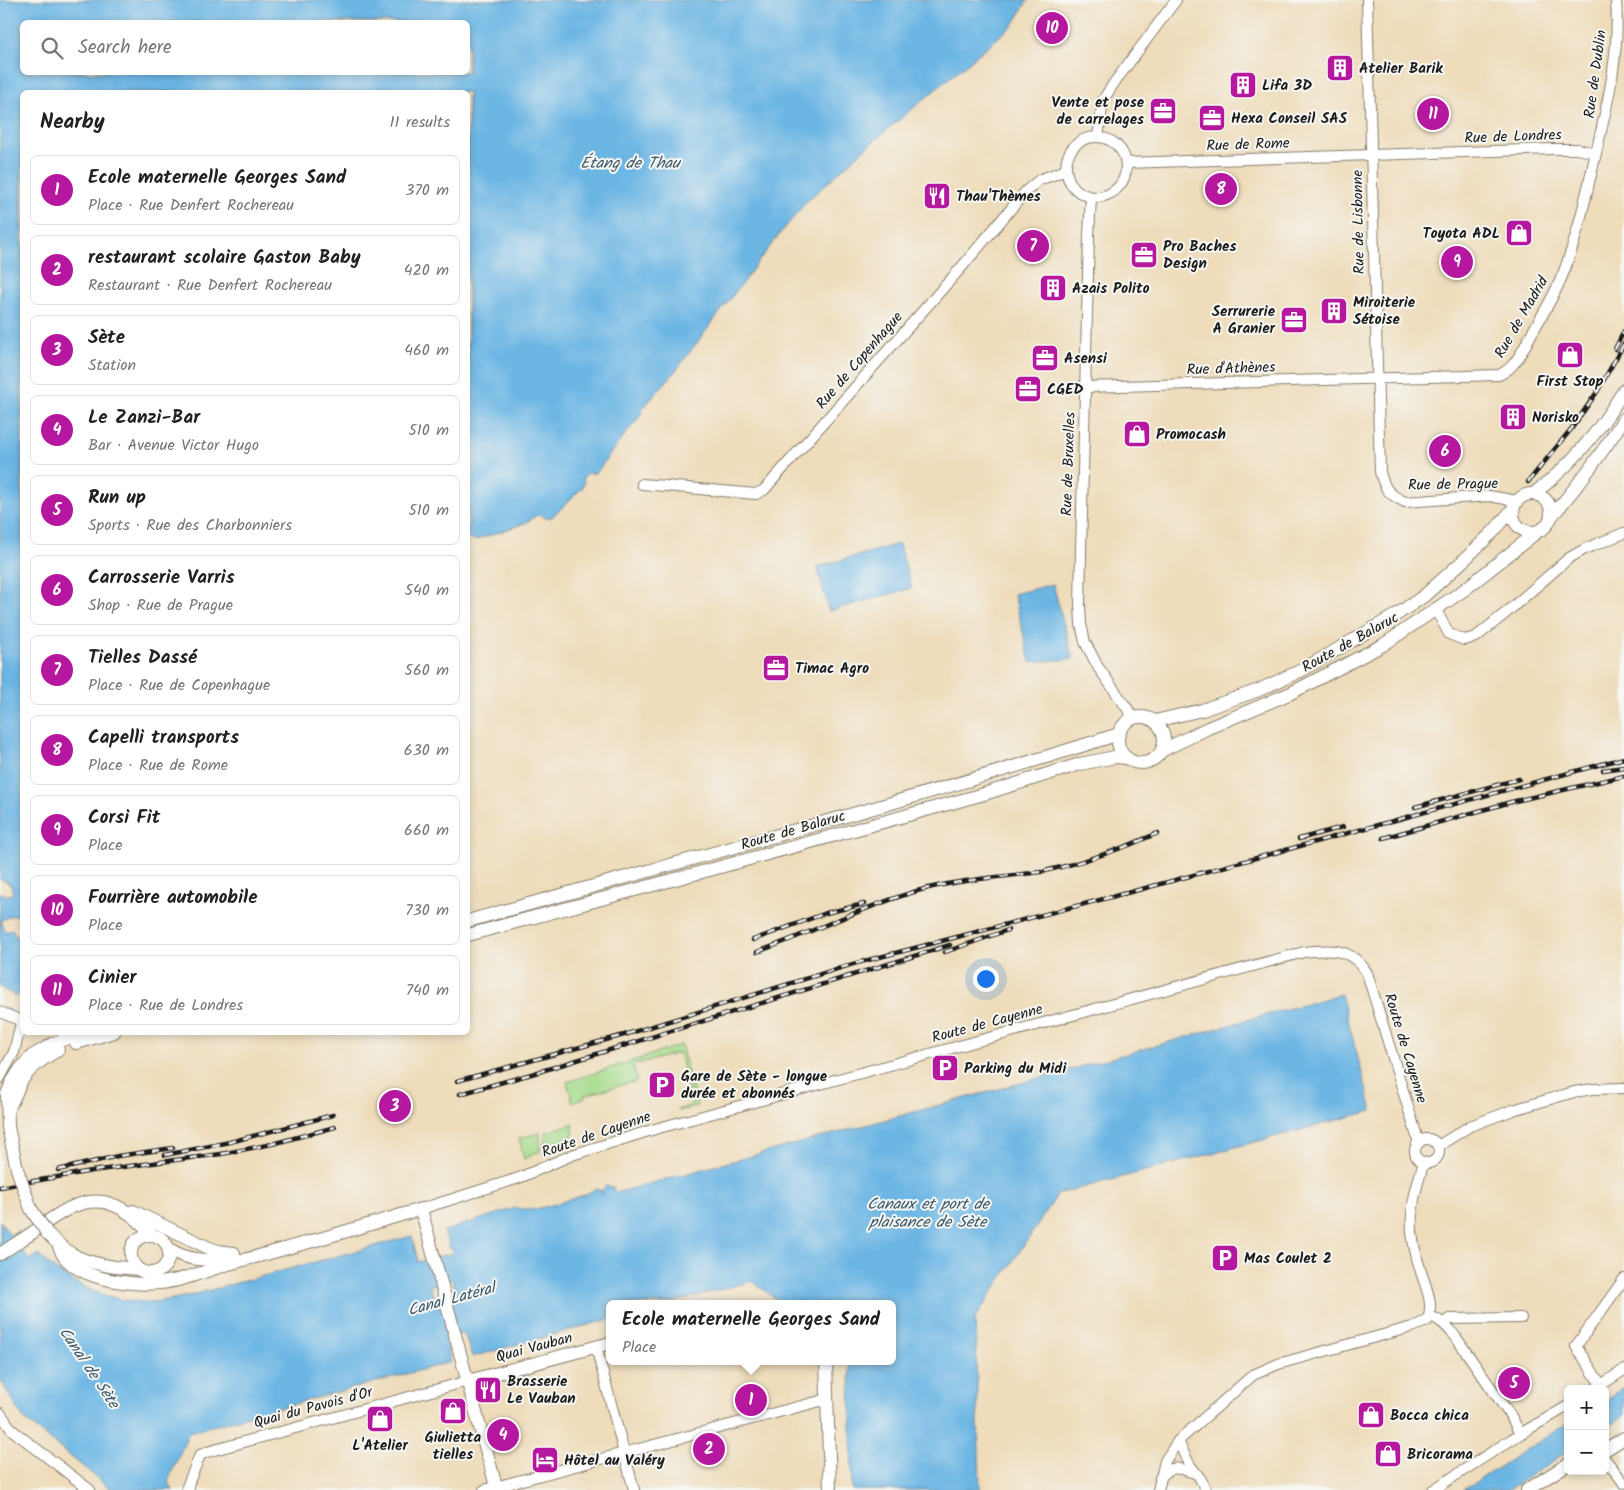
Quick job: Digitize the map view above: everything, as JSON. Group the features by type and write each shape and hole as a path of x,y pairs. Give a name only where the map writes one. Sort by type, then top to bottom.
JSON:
{"main road":[{"path":"1533,494 1548,483 1572,460 1624,390"},
{"path":"1551,517 1547,501 1538,495 1522,496 1515,505 1514,520 1521,529 1537,532 1546,526 1610,441 1624,419"},
{"name":"Route de Balaruc","path":"1155,721 1202,710 1259,690 1302,670 1396,615 1424,596 1465,559 1493,532 1515,505"},
{"name":"Route de Balaruc","path":"1161,751 1216,724 1292,693 1383,645 1436,610 1537,532"},
{"path":"1145,717 1155,721 1164,735 1163,746 1158,756 1149,762 1138,762 1127,758 1120,750 1118,739 1124,724 1134,718 1145,717"},
{"name":"Route de Balaruc","path":"470,920 871,810 1043,759 1119,734"},
{"name":"Route de Balaruc","path":"470,934 984,794 1080,764 1115,757 1127,758"},
{"path":"77,1035 54,1043 32,1056 20,1068 7,1094 9,1107 8,1127 17,1169 31,1209 47,1233 59,1246 80,1259 152,1273 164,1266 168,1258 168,1248"},
{"path":"9,1107 15,1099 22,1082 31,1070 45,1058 65,1046 104,1035"},
{"path":"0,1254 59,1213 70,1207 92,1202 115,1205 136,1219 152,1234 162,1239 168,1248 186,1258 198,1260 231,1258 347,1226 358,1229"},
{"path":"59,1246 63,1257 74,1266 101,1278 124,1283 161,1283 190,1277 422,1209 468,1381 493,1489"},
{"path":"126,1212 134,1211 212,1249 248,1254"},
{"path":"126,1212 131,1226 133,1263 138,1269"},
{"path":"101,1264 116,1259 132,1247 142,1236 152,1234"},
{"path":"164,1266 227,1265"},
{"name":"Quai Vauban","path":"468,1381 606,1344"},
{"path":"826,1365 830,1490"},
{"path":"1609,1438 1624,1429"},
{"path":"1609,1447 1624,1438"},
{"path":"1527,1490 1564,1467"},
{"path":"1542,1490 1566,1475"}],"street":[{"path":"1098,137 1103,100 1176,0"},
{"name":"Rue de Lisbonne","path":"1367,0 1377,379"},
{"name":"Rue de Dublin","path":"1596,152 1610,99 1615,58 1616,0"},
{"path":"1098,137 1108,139 1117,144 1123,153 1126,163 1126,172 1118,189 1101,197 1091,197 1082,194 1074,188 1066,170 1069,155 1078,143 1087,138 1098,137"},
{"name":"Rue de Londres","path":"1371,155 1561,149 1596,152"},
{"name":"Rue de Madrid","path":"1377,379 1499,375 1510,368 1517,360 1551,300 1567,265 1576,236 1596,152"},
{"name":"Rue de Rome","path":"1126,163 1371,155"},
{"name":"Rue de Copenhague","path":"642,484 756,494 764,490 1028,190 1039,180 1066,170"},
{"name":"Rue de Bruxelles","path":"1091,197 1085,387 1081,624 1085,642 1098,666 1134,718"},
{"name":"Rue d'Athènes","path":"1085,387 1377,379"},
{"name":"Rue de Prague","path":"1377,379 1380,472 1384,488 1393,496 1405,502 1490,496 1515,505"},
{"path":"1436,610 1450,634 1464,640 1476,636 1507,612 1569,558 1585,549 1624,534"},
{"name":"Route de Cayenne","path":"422,1209 519,1178 572,1155 655,1129 1304,952 1320,950 1331,950 1349,955 1357,960 1367,973 1419,1143 1416,1152 1417,1156 1424,1162"},
{"path":"0,1012 20,1019"},
{"path":"0,1078 4,1065 14,1052 20,1028"},
{"path":"1438,1146 1470,1126 1514,1110 1574,1092 1624,1088"},
{"path":"1158,1490 1165,1462 1178,1441 1254,1375 1266,1368 1425,1322 1429,1316 1429,1297 1418,1263 1412,1229 1412,1211 1424,1162 1428,1163 1436,1159 1438,1146 1432,1140 1423,1140 1419,1143"},
{"path":"1597,1385 1576,1346 1624,1279"},
{"path":"1429,1316 1437,1318 1444,1324 1512,1418 1520,1434"},
{"path":"1444,1324 1449,1319 1521,1318"},
{"path":"596,1347 634,1490"},
{"path":"1601,1385 1624,1370"},
{"name":"Quai du Pavois d'Or","path":"188,1488 200,1455 206,1452 468,1381"},
{"path":"493,1489 828,1399"},
{"path":"1433,1490 1564,1408"},
{"path":"0,1413 12,1430 90,1490"},
{"path":"1178,1441 1189,1464 1206,1490"},
{"path":"1609,1464 1624,1482"},
{"path":"1160,1478 1173,1468 1195,1473"}],"green space":[{"path":"681,1045 697,1106 677,1110 692,1105 679,1053 633,1065 637,1081 585,1095 585,1098 573,1102 567,1082"},
{"path":"573,1124 573,1136 544,1149 545,1132"},
{"path":"540,1133 540,1151 524,1159 519,1138"}],"water":[{"name":"Étang de Thau","path":"0,0 1028,0 1013,25 869,145 807,201 774,241 674,373 643,408 639,418 596,473 587,473 583,478 582,488 552,517 546,518 537,515 525,523 476,540 470,539 470,90 20,90 20,917 13,915 0,922 0,892 4,895 10,895 13,891 9,883 0,879"},
{"path":"899,544 912,588 829,611 817,567"},
{"path":"1053,584 1073,659 1030,662 1014,594"},
{"path":"0,922 6,932 12,929 20,941 20,995 15,996 0,987"},
{"name":"Canaux et port de plaisance de Sète","path":"1341,994 1372,1111 1058,1194 975,1318 980,1490 852,1490 850,1365 896,1365 896,1300 778,1300 752,1281 682,1300 606,1300 606,1320 472,1357 464,1333 445,1338 451,1362 189,1432 168,1481 173,1490 112,1490 23,1418 0,1379 0,1221 29,1260 38,1255 62,1274 88,1289 116,1298 146,1302 164,1301 192,1295 412,1236 418,1262 453,1253 444,1231 515,1208 532,1210 549,1206 584,1195 596,1189 600,1190 602,1195 602,1190 606,1186 613,1187 615,1193","holes":["453,1280 457,1296 435,1302 430,1286"]},
{"path":"1624,1388 1624,1416 1609,1425 1609,1397"},
{"path":"1564,1426 1564,1454 1508,1490 1463,1490"}],"railway":[{"path":"1615,349 1624,331"},
{"path":"1528,482 1572,428 1597,392 1624,344"},
{"path":"457,1081 624,1035 853,964 1142,889 1624,758"},
{"path":"1603,770 1624,767"},
{"path":"1383,838 1511,802 1624,776"},
{"path":"1415,807 1519,779"},
{"path":"1299,839 1343,827"},
{"path":"1045,871 1103,855 1158,833"},
{"path":"757,952 876,905 917,891 963,881 1041,872"},
{"path":"753,940 826,913 864,904"},
{"path":"945,952 1008,930"},
{"path":"460,1094 535,1073 950,945"},
{"path":"165,1155 230,1142 333,1115"},
{"path":"0,1187 92,1171 221,1154 272,1144 335,1127"},
{"path":"58,1170 118,1156 173,1148"}],"place":[{"name":"Fourrière automobile","path":"1052,28"},
{"name":"Atelier Barik","path":"1340,68"},
{"name":"Lifa 3D","path":"1243,85"},
{"name":"Vente et pose de carrelages","path":"1163,111"},
{"name":"Cinier","path":"1433,114"},
{"name":"Hexa Conseil SAS","path":"1212,118"},
{"name":"Capelli transports","path":"1221,189"},
{"name":"Thau'Thèmes","path":"937,196"},
{"name":"Toyota ADL","path":"1519,233"},
{"name":"Tielles Dassé","path":"1033,246"},
{"name":"Pro Baches Design","path":"1144,255"},
{"name":"Corsi Fit","path":"1457,262"},
{"name":"Azais Polito","path":"1053,288"},
{"name":"Miroiterie Sétoise","path":"1334,311"},
{"name":"Serrurerie A Granier","path":"1294,320"},
{"name":"First Stop","path":"1570,355"},
{"name":"Asensi","path":"1045,358"},
{"name":"CGED","path":"1028,389"},
{"name":"Norisko","path":"1513,417"},
{"name":"Promocash","path":"1137,434"},
{"name":"Carrosserie Varris","path":"1445,451"},
{"name":"Timac Agro","path":"776,668"},
{"name":"Parking du Midi","path":"945,1068"},
{"name":"Gare de Sète - longue durée et abonnés","path":"662,1085"},
{"name":"Sète","path":"395,1106"},
{"name":"Mas Coulet 2","path":"1225,1258"},
{"name":"Run up","path":"1514,1383"},
{"name":"Brasserie Le Vauban","path":"488,1390"},
{"name":"Ecole maternelle Georges Sand","path":"751,1400"},
{"name":"Giulietta tielles","path":"453,1411"},
{"name":"Bocca chica","path":"1371,1415"},
{"name":"L'Atelier","path":"380,1419"},
{"name":"Le Zanzi-Bar","path":"503,1435"},
{"name":"restaurant scolaire Gaston Baby","path":"709,1449"},
{"name":"Bricorama","path":"1388,1454"},
{"name":"Hôtel au Valéry","path":"545,1460"}],"water label":[{"name":"Canal Latéral","path":"451,1298"},
{"name":"Canal de Sète","path":"90,1367"}]}
